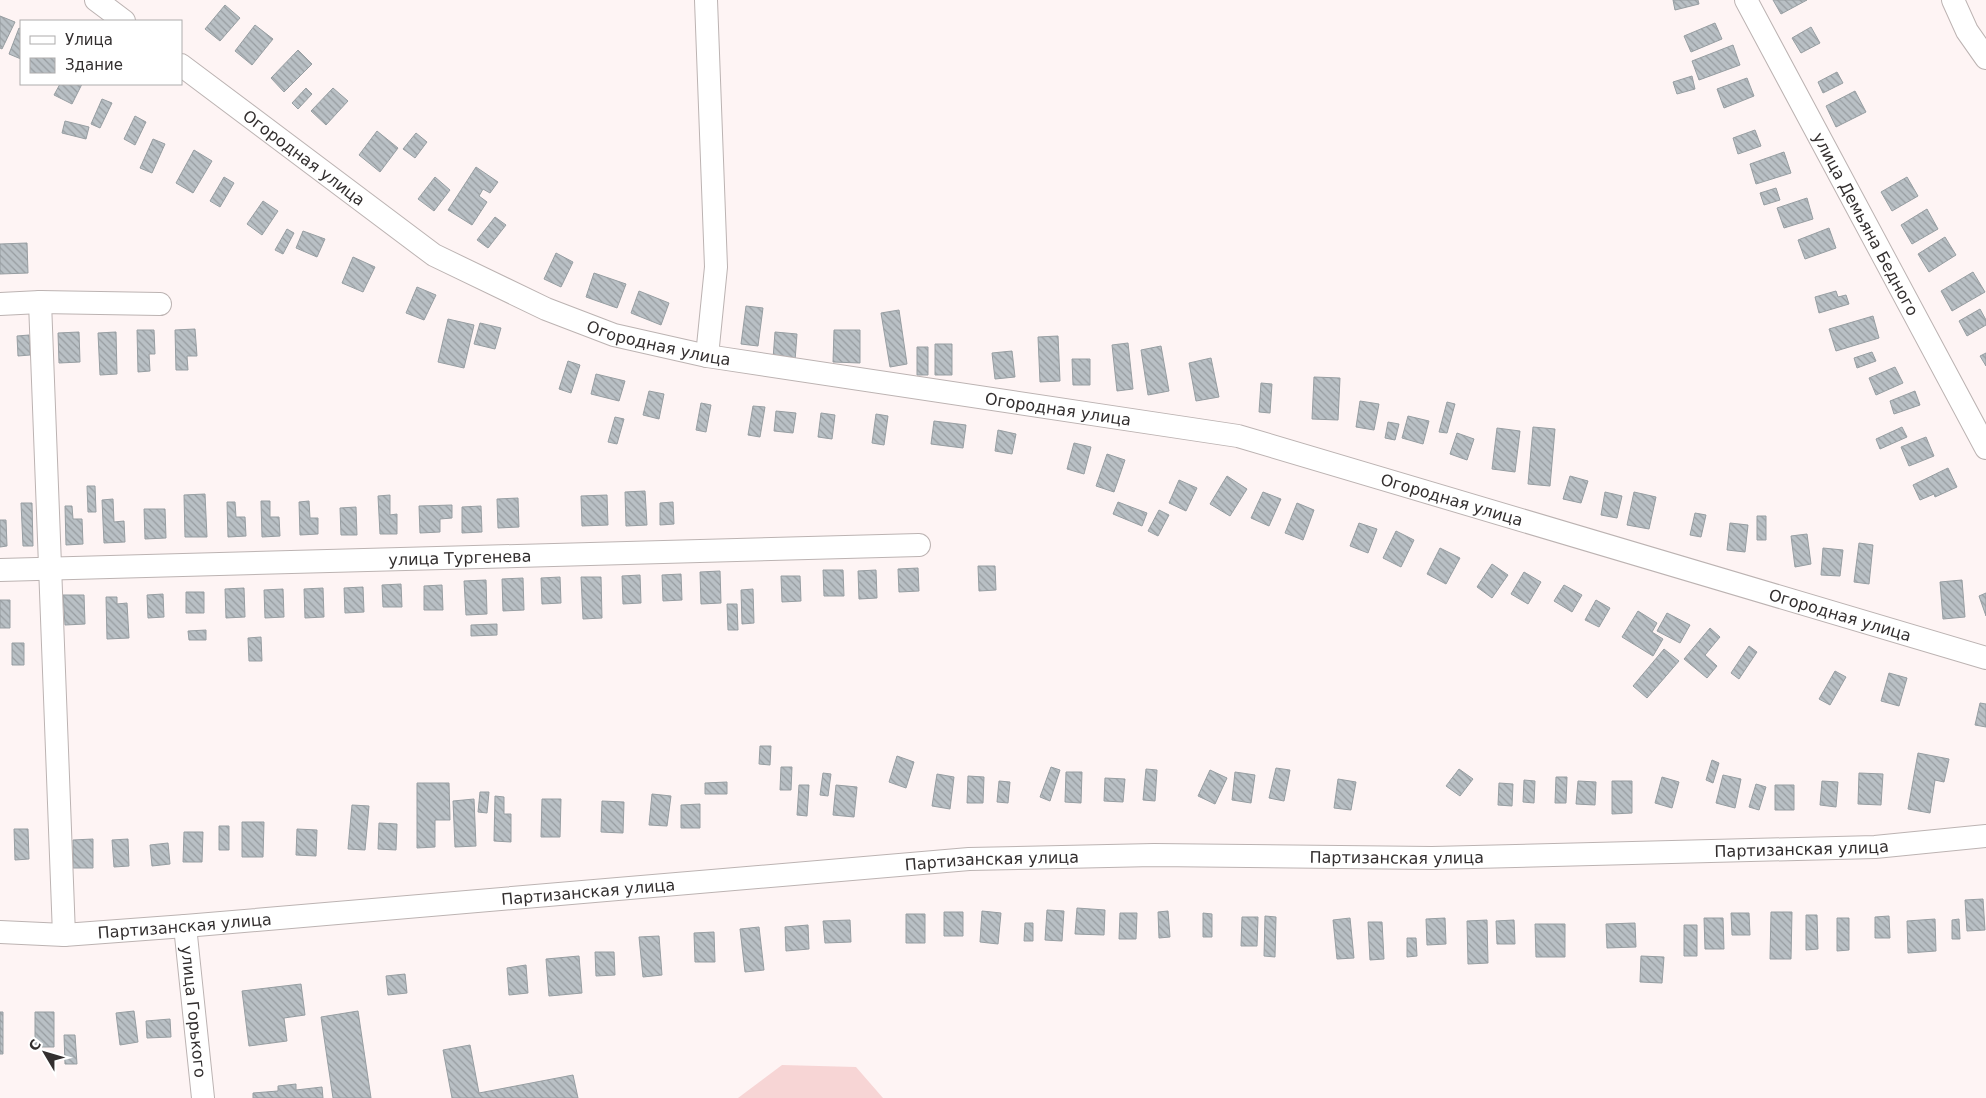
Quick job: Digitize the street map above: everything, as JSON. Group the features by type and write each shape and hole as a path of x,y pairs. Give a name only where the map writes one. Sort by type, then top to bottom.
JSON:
{"street":[{"path":"96,0 123,20"},
{"path":"706,0 716,267 707,356"},
{"name":"улица Демьяна Бедного","path":"1746,0 1986,448"},
{"path":"1953,0 1967,31 1986,58"},
{"name":"Огородная улица","path":"182,66 434,255 546,309 614,335 707,356 1238,436 1986,658"},
{"path":"0,304 40,302 160,304"},
{"path":"40,302 64,935"},
{"name":"улица Тургенева","path":"0,570 919,545"},
{"name":"Партизанская улица","path":"0,932 64,935 185,926 969,859 1154,855 1432,858 1875,847 1986,836"},
{"name":"улица Горького","path":"185,926 203,1098"}],"shaded area":[{"path":"782,1065 856,1067 883,1098 738,1098"}],"building":[{"path":"1673,0 1698,0 1699,4 1675,10"},
{"path":"1773,0 1807,0 1781,14"},
{"path":"225,5 240,18 220,41 205,29"},
{"path":"0,16 15,22 2,49 0,48"},
{"path":"1715,23 1722,39 1691,52 1684,36"},
{"path":"255,25 273,39 252,65 235,51"},
{"path":"1811,27 1820,43 1801,53 1792,38"},
{"path":"19,28 20,59 9,54"},
{"path":"1733,45 1740,65 1699,80 1692,61"},
{"path":"298,50 312,64 284,92 271,78"},
{"path":"1837,72 1843,83 1823,93 1818,82"},
{"path":"1692,76 1695,89 1677,94 1673,82"},
{"path":"1747,78 1754,96 1724,108 1717,89"},
{"path":"59,85 82,85 72,104 54,95"},
{"path":"306,88 312,94 298,109 292,103"},
{"path":"333,88 348,101 326,125 311,111"},
{"path":"1855,91 1866,112 1836,127 1826,106"},
{"path":"102,99 112,103 100,128 91,124"},
{"path":"135,116 146,122 135,145 124,139"},
{"path":"65,121 89,127 86,139 62,133"},
{"path":"1755,130 1761,146 1738,154 1733,138"},
{"path":"377,131 398,148 380,172 359,155"},
{"path":"416,133 427,142 415,158 403,149"},
{"path":"153,139 165,144 152,173 140,168"},
{"path":"194,150 212,161 193,193 176,183"},
{"path":"1784,152 1791,173 1756,184 1750,164"},
{"path":"476,167 498,182 490,193 483,189 479,196 487,202 472,225 448,210"},
{"path":"224,177 234,183 220,207 210,201"},
{"path":"435,177 450,190 434,211 418,199"},
{"path":"1907,177 1918,196 1892,211 1881,192"},
{"path":"1776,188 1780,200 1764,205 1760,193"},
{"path":"1807,198 1813,219 1784,228 1777,208"},
{"path":"263,201 278,211 262,235 247,224"},
{"path":"1927,209 1938,229 1912,244 1901,225"},
{"path":"495,217 506,225 488,248 477,240"},
{"path":"1829,228 1836,248 1805,259 1798,240"},
{"path":"287,229 294,233 283,254 275,250"},
{"path":"303,231 325,239 317,257 296,248"},
{"path":"1945,237 1956,255 1929,272 1918,254"},
{"path":"27,243 28,273 0,274 0,244"},
{"path":"556,253 573,262 561,287 544,279"},
{"path":"353,257 375,267 363,292 342,283"},
{"path":"1973,272 1985,292 1952,311 1941,291"},
{"path":"594,273 626,284 617,308 586,297"},
{"path":"417,287 436,295 424,320 406,313"},
{"path":"639,291 669,303 661,325 631,313"},
{"path":"1836,291 1838,297 1846,295 1849,304 1819,313 1815,297"},
{"path":"746,306 763,308 758,346 741,344"},
{"path":"1980,309 1986,320 1986,325 1967,336 1959,321"},
{"path":"899,310 907,364 890,367 881,313"},
{"path":"1873,316 1879,338 1836,351 1829,329"},
{"path":"448,319 474,325 464,368 438,362"},
{"path":"480,323 501,328 495,349 474,344"},
{"path":"195,329 197,356 187,356 188,370 176,370 175,330"},
{"path":"137,330 154,330 155,354 149,354 150,371 138,372"},
{"path":"834,330 860,330 860,363 833,362"},
{"path":"79,332 80,362 59,363 58,333"},
{"path":"116,332 117,374 100,375 98,333"},
{"path":"775,332 797,334 795,361 773,359"},
{"path":"29,335 30,355 18,356 17,336"},
{"path":"1058,336 1060,381 1040,382 1038,337"},
{"path":"1128,343 1133,389 1117,391 1112,345"},
{"path":"935,344 952,344 952,375 935,375"},
{"path":"1161,346 1169,391 1148,395 1141,350"},
{"path":"917,347 928,347 928,375 917,375"},
{"path":"1012,351 1015,377 995,379 992,353"},
{"path":"1872,352 1876,361 1857,368 1854,358"},
{"path":"1986,353 1986,366 1980,356"},
{"path":"1211,358 1219,397 1196,401 1189,363"},
{"path":"1072,359 1090,359 1090,385 1073,385"},
{"path":"568,361 580,365 571,393 559,389"},
{"path":"1895,367 1903,383 1876,395 1869,378"},
{"path":"596,374 625,381 619,401 591,394"},
{"path":"1314,377 1340,378 1338,420 1312,419"},
{"path":"1261,383 1272,384 1270,413 1259,412"},
{"path":"649,391 664,394 659,419 643,415"},
{"path":"1915,391 1920,405 1894,414 1890,401"},
{"path":"1360,401 1379,404 1374,430 1356,427"},
{"path":"1447,402 1455,404 1447,433 1439,432"},
{"path":"701,403 711,405 706,432 696,430"},
{"path":"753,406 765,407 760,437 748,435"},
{"path":"776,411 796,413 793,433 774,431"},
{"path":"821,413 835,415 832,439 818,437"},
{"path":"876,414 888,416 884,445 872,443"},
{"path":"1408,416 1429,421 1423,444 1402,438"},
{"path":"615,417 624,419 617,444 608,442"},
{"path":"934,421 966,425 963,448 931,444"},
{"path":"1388,422 1399,424 1395,440 1385,438"},
{"path":"1533,427 1555,429 1550,486 1528,484"},
{"path":"1902,427 1907,437 1880,449 1876,439"},
{"path":"1497,428 1520,431 1515,472 1492,469"},
{"path":"998,430 1016,434 1012,454 995,451"},
{"path":"1457,433 1474,439 1467,460 1450,454"},
{"path":"1926,437 1934,456 1909,466 1901,447"},
{"path":"1074,443 1091,447 1084,474 1067,469"},
{"path":"1107,454 1125,460 1114,492 1096,486"},
{"path":"1948,468 1957,487 1935,497 1934,494 1920,500 1913,485"},
{"path":"1227,476 1247,489 1230,516 1210,504"},
{"path":"1570,476 1588,481 1581,503 1563,499"},
{"path":"1179,480 1197,488 1186,511 1169,503"},
{"path":"87,486 95,486 96,512 88,512"},
{"path":"645,491 647,525 626,526 625,492"},
{"path":"1263,492 1281,499 1269,526 1251,518"},
{"path":"1605,492 1622,496 1617,518 1601,515"},
{"path":"1634,492 1656,497 1649,529 1627,525"},
{"path":"205,494 207,537 185,537 184,495"},
{"path":"390,495 390,515 397,514 397,534 380,534 378,496"},
{"path":"607,495 608,525 582,526 581,496"},
{"path":"518,498 519,527 498,528 497,499"},
{"path":"113,499 114,522 124,521 125,542 104,543 102,500"},
{"path":"261,501 270,501 270,517 279,517 280,536 262,537"},
{"path":"309,501 310,518 318,518 318,534 300,535 299,502"},
{"path":"227,502 235,502 236,517 245,517 246,536 228,537"},
{"path":"673,502 674,524 660,525 660,503"},
{"path":"1118,502 1147,513 1142,526 1113,514"},
{"path":"21,503 32,503 33,546 23,546"},
{"path":"1297,503 1314,510 1303,540 1285,533"},
{"path":"452,505 452,518 440,519 440,532 420,533 419,506"},
{"path":"65,506 72,506 73,519 82,519 83,544 66,545"},
{"path":"481,506 482,532 462,533 462,507"},
{"path":"356,507 357,535 341,535 340,508"},
{"path":"144,509 165,509 166,538 145,539"},
{"path":"1159,510 1169,515 1158,536 1148,531"},
{"path":"1695,513 1706,515 1701,537 1690,535"},
{"path":"1757,516 1766,516 1766,540 1757,540"},
{"path":"0,520 6,520 7,546 0,547"},
{"path":"1359,523 1377,529 1368,553 1350,546"},
{"path":"1730,523 1748,525 1745,552 1727,550"},
{"path":"1396,531 1414,540 1401,567 1383,558"},
{"path":"1807,534 1811,564 1795,567 1791,536"},
{"path":"1859,543 1873,545 1869,584 1854,582"},
{"path":"1440,548 1460,558 1446,584 1427,574"},
{"path":"1823,548 1843,550 1840,576 1821,575"},
{"path":"1492,564 1508,575 1492,598 1477,587"},
{"path":"978,566 995,566 996,590 979,591"},
{"path":"918,568 919,591 899,592 898,569"},
{"path":"823,570 843,570 844,596 824,596"},
{"path":"876,570 877,598 859,599 858,571"},
{"path":"720,571 721,603 701,604 700,572"},
{"path":"1524,572 1541,582 1528,604 1511,594"},
{"path":"681,574 682,600 663,601 662,575"},
{"path":"640,575 641,603 623,604 622,576"},
{"path":"781,576 800,576 801,601 782,602"},
{"path":"560,577 561,603 542,604 541,578"},
{"path":"581,577 601,577 602,618 583,619"},
{"path":"523,578 524,610 503,611 502,579"},
{"path":"486,580 487,614 466,615 464,581"},
{"path":"1962,580 1965,617 1943,619 1940,582"},
{"path":"401,584 402,607 383,607 382,585"},
{"path":"442,585 443,610 424,610 424,586"},
{"path":"1564,585 1582,595 1572,612 1554,601"},
{"path":"363,587 364,612 345,613 344,588"},
{"path":"244,588 245,617 226,618 225,589"},
{"path":"323,588 324,617 305,618 304,589"},
{"path":"283,589 284,617 265,618 264,590"},
{"path":"753,589 754,623 742,624 741,590"},
{"path":"186,592 204,592 204,613 186,613"},
{"path":"1986,593 1986,616 1979,596"},
{"path":"163,594 164,617 148,618 147,595"},
{"path":"63,595 84,595 85,624 65,625"},
{"path":"106,597 117,597 117,604 127,603 129,638 107,639"},
{"path":"0,600 10,600 10,628 0,628"},
{"path":"1596,600 1610,608 1599,627 1585,620"},
{"path":"727,604 737,604 738,630 728,630"},
{"path":"1638,611 1657,623 1652,632 1663,639 1653,656 1622,637"},
{"path":"1667,613 1690,625 1680,643 1657,631"},
{"path":"497,624 497,635 471,636 471,625"},
{"path":"1710,628 1720,637 1705,655 1717,666 1707,678 1684,659"},
{"path":"206,630 206,640 189,640 188,631"},
{"path":"261,637 262,661 249,661 248,638"},
{"path":"12,643 24,643 24,665 12,665"},
{"path":"1749,646 1757,652 1739,679 1731,673"},
{"path":"1664,649 1679,661 1647,698 1633,686"},
{"path":"1835,671 1846,677 1830,705 1819,699"},
{"path":"1889,673 1907,678 1899,706 1881,701"},
{"path":"1980,703 1986,704 1986,727 1975,725"},
{"path":"760,746 771,746 770,765 759,764"},
{"path":"1918,753 1949,759 1944,782 1935,780 1930,813 1908,809"},
{"path":"897,756 914,762 906,788 889,782"},
{"path":"1712,760 1719,763 1713,783 1706,780"},
{"path":"781,767 792,767 791,790 780,790"},
{"path":"1051,767 1060,770 1050,801 1040,797"},
{"path":"1276,768 1290,770 1284,801 1269,798"},
{"path":"1146,769 1157,770 1155,801 1143,800"},
{"path":"1459,769 1473,779 1460,796 1446,786"},
{"path":"1210,770 1227,778 1215,804 1198,796"},
{"path":"1066,772 1082,772 1081,803 1065,802"},
{"path":"1235,772 1255,775 1251,803 1232,800"},
{"path":"823,773 831,774 828,796 820,795"},
{"path":"1859,773 1883,774 1881,805 1858,804"},
{"path":"937,774 954,777 950,809 932,806"},
{"path":"1723,775 1741,779 1735,808 1716,803"},
{"path":"968,776 984,777 983,803 967,803"},
{"path":"1556,777 1567,777 1566,803 1555,803"},
{"path":"1662,777 1679,782 1672,808 1655,803"},
{"path":"1105,778 1125,779 1123,802 1104,801"},
{"path":"1338,779 1356,782 1351,810 1334,808"},
{"path":"1524,780 1535,781 1534,803 1523,802"},
{"path":"999,781 1010,782 1008,803 997,802"},
{"path":"1578,781 1596,782 1595,805 1576,804"},
{"path":"1612,781 1632,781 1632,813 1612,814"},
{"path":"1822,781 1838,782 1836,807 1820,805"},
{"path":"727,782 727,794 705,794 705,783"},
{"path":"417,783 449,783 450,820 435,820 435,847 417,848"},
{"path":"1499,783 1513,784 1512,806 1498,805"},
{"path":"1756,784 1766,787 1759,810 1749,807"},
{"path":"799,785 809,785 807,816 797,815"},
{"path":"836,785 857,787 854,817 833,815"},
{"path":"1775,785 1794,785 1794,810 1775,810"},
{"path":"480,792 489,792 487,813 478,812"},
{"path":"652,794 671,796 667,826 649,825"},
{"path":"495,796 504,797 504,814 511,814 511,842 494,841"},
{"path":"474,799 476,846 455,847 453,801"},
{"path":"542,799 561,799 560,837 541,837"},
{"path":"602,801 624,802 623,833 601,832"},
{"path":"700,804 700,828 681,828 681,805"},
{"path":"352,805 369,806 365,850 348,849"},
{"path":"242,822 264,822 263,857 242,857"},
{"path":"379,823 397,824 396,850 378,849"},
{"path":"219,826 229,826 229,850 219,850"},
{"path":"14,829 28,829 29,859 15,860"},
{"path":"297,829 317,830 316,856 296,855"},
{"path":"184,832 203,832 202,862 183,862"},
{"path":"93,839 93,868 73,868 73,840"},
{"path":"128,839 129,866 114,867 112,840"},
{"path":"168,843 170,864 152,866 150,845"},
{"path":"1983,899 1985,930 1967,931 1965,900"},
{"path":"1077,908 1105,910 1104,935 1075,934"},
{"path":"1047,910 1064,911 1062,941 1045,940"},
{"path":"982,911 1001,913 998,944 980,942"},
{"path":"1168,911 1170,937 1159,938 1158,912"},
{"path":"944,912 963,912 963,936 944,936"},
{"path":"1771,912 1792,912 1791,959 1770,959"},
{"path":"1120,913 1137,913 1136,939 1119,939"},
{"path":"1203,913 1212,914 1212,937 1203,937"},
{"path":"1731,913 1749,913 1750,935 1732,935"},
{"path":"906,914 925,914 925,943 906,943"},
{"path":"1806,915 1817,915 1818,949 1806,950"},
{"path":"1265,916 1276,917 1275,957 1264,956"},
{"path":"1889,916 1890,938 1875,938 1875,917"},
{"path":"1242,917 1258,917 1257,946 1241,946"},
{"path":"1350,918 1354,958 1337,959 1333,920"},
{"path":"1445,918 1446,944 1427,945 1426,919"},
{"path":"1704,918 1723,918 1724,949 1705,949"},
{"path":"1837,918 1849,918 1849,950 1837,951"},
{"path":"1935,919 1936,951 1908,953 1907,921"},
{"path":"1959,919 1960,939 1952,939 1952,920"},
{"path":"850,920 851,942 825,943 823,921"},
{"path":"1487,920 1488,963 1468,964 1467,921"},
{"path":"1514,920 1515,944 1497,944 1496,921"},
{"path":"1368,922 1382,922 1384,959 1370,960"},
{"path":"1025,923 1033,923 1033,941 1024,941"},
{"path":"1635,923 1636,947 1607,948 1606,924"},
{"path":"1535,924 1565,924 1565,957 1536,957"},
{"path":"808,925 809,949 786,951 785,927"},
{"path":"1684,925 1697,925 1697,956 1684,956"},
{"path":"759,927 764,970 745,972 740,929"},
{"path":"714,932 715,962 695,962 694,933"},
{"path":"659,936 662,975 643,977 639,937"},
{"path":"1407,938 1416,938 1417,956 1407,957"},
{"path":"595,952 614,952 615,975 596,976"},
{"path":"579,956 582,993 549,996 546,959"},
{"path":"1641,956 1664,957 1662,983 1640,982"},
{"path":"526,965 528,993 509,995 507,968"},
{"path":"405,974 407,993 388,995 386,976"},
{"path":"301,984 305,1015 284,1018 287,1041 249,1046 242,991"},
{"path":"134,1011 138,1042 120,1045 116,1013"},
{"path":"358,1011 371,1098 333,1098 321,1017"},
{"path":"0,1012 3,1012 3,1054 0,1054"},
{"path":"35,1012 54,1012 54,1047 35,1047"},
{"path":"170,1019 171,1037 147,1038 146,1021"},
{"path":"64,1035 75,1035 77,1064 65,1064"},
{"path":"470,1045 479,1093 573,1075 578,1098 452,1098 443,1050"},
{"path":"296,1084 296,1090 322,1087 323,1098 253,1098 253,1093 278,1091 278,1086"}]}
